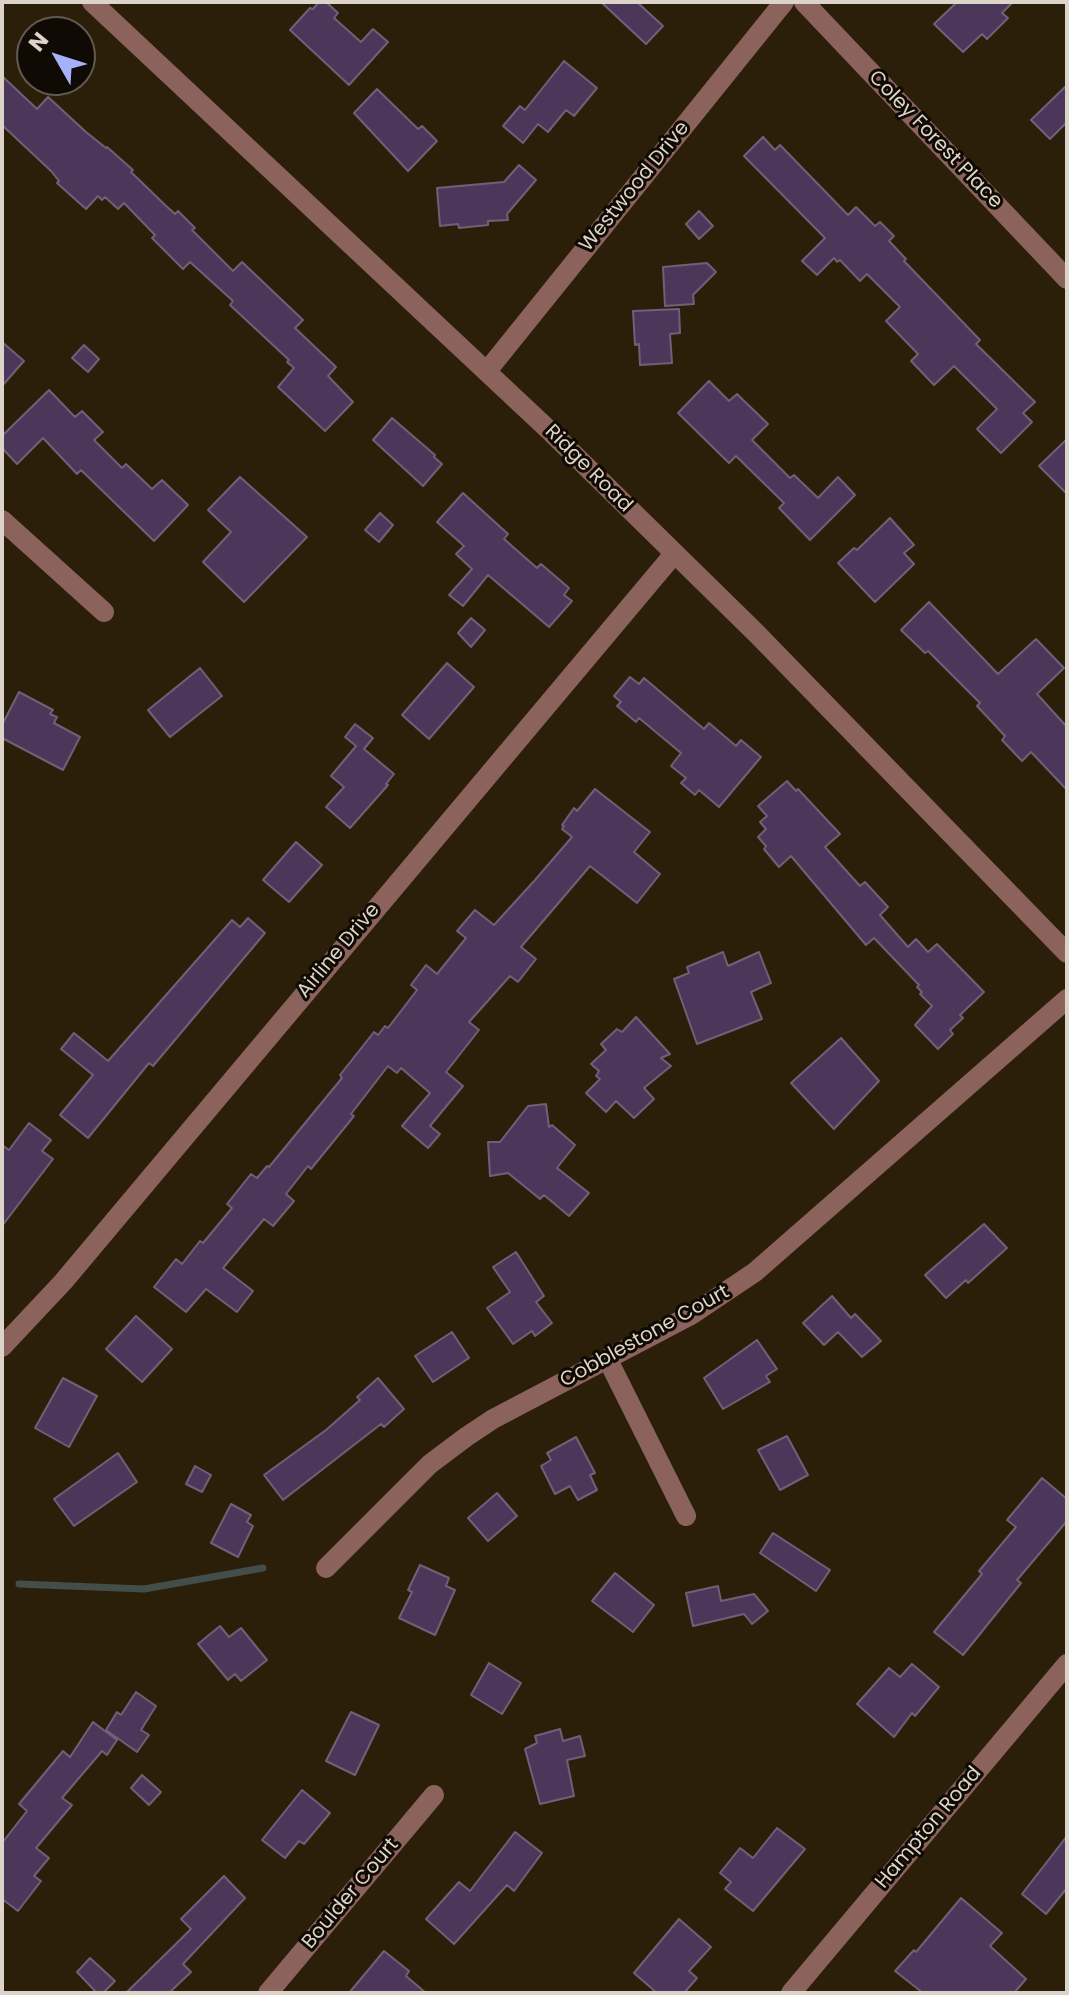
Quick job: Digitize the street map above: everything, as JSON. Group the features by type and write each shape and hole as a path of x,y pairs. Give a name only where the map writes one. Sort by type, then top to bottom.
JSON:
{"street":[{"name":"Ridge Road","path":"92,2 487,371 757,634 1067,953"},
{"name":"Westwood Drive","path":"487,371 784,2"},
{"name":"Coley Forest Place","path":"804,2 1067,279"},
{"path":"2,520 104,612"},
{"name":"Airline Drive","path":"2,1347 63,1282 674,554"},
{"name":"Cobblestone Court","path":"326,1568 430,1464 466,1437 493,1419 691,1315 755,1272 1067,999"},
{"path":"608,1360 686,1516"},
{"name":"Hampton Road","path":"791,1993 1067,1664"},
{"name":"Boulder Court","path":"268,1993 434,1795"}],"building":[{"path":"319,2 326,2 338,13 334,18 361,42 373,29 388,42 349,85 290,30"},
{"path":"601,2 637,2 663,26 646,44"},
{"path":"957,2 1013,2 1002,13 1008,18 987,39 982,34 963,52 934,24"},
{"path":"564,61 597,88 574,116 566,110 548,132 538,124 523,143 503,126 520,106 525,110"},
{"path":"2,76 16,89 16,96 23,96 37,109 48,97 133,170 131,172 175,214 178,211 195,228 192,230 233,271 242,262 303,320 295,328 336,367 328,376 353,402 325,431 278,387 294,368 230,305 233,301 190,262 183,269 152,238 155,235 124,203 118,209 105,197 102,200 98,196 86,209 2,125"},
{"path":"1067,85 1067,122 1050,139 1031,120"},
{"path":"377,89 418,129 422,126 437,141 408,171 354,113"},
{"path":"763,137 775,150 780,145 848,215 856,207 875,226 880,222 894,236 889,241 906,259 904,261 980,340 976,344 1035,402 1023,413 1032,422 1001,453 977,429 997,409 954,366 934,385 911,361 918,354 886,321 900,307 867,274 860,281 840,260 837,262 834,258 817,275 802,261 825,238 744,156"},
{"path":"519,165 536,180 507,214 508,220 459,228 458,224 440,226 437,188 504,182"},
{"path":"699,211 713,226 699,239 686,224"},
{"path":"707,263 716,272 693,295 694,304 665,306 663,267"},
{"path":"679,309 680,333 670,334 672,363 640,365 633,311"},
{"path":"2,342 24,361 2,386"},
{"path":"84,345 99,359 88,372 72,358"},
{"path":"709,381 729,401 737,394 768,424 752,440 790,478 794,475 818,498 838,477 855,495 810,540 779,508 784,503 736,456 729,463 678,413"},
{"path":"49,390 75,417 82,411 103,432 94,440 122,468 126,464 152,489 162,480 188,505 154,541 81,470 77,474 43,438 17,464 2,448 2,436"},
{"path":"392,418 442,464 423,486 373,440"},
{"path":"1067,439 1067,494 1039,466"},
{"path":"240,477 307,537 244,602 203,562 231,532 208,510"},
{"path":"463,493 508,534 504,539 537,568 541,564 569,588 564,595 572,601 549,627 488,575 463,606 449,595 472,569 456,554 464,546 437,522"},
{"path":"380,513 393,525 379,542 365,530"},
{"path":"890,518 914,545 904,553 914,564 875,602 838,563 854,548 857,550"},
{"path":"929,602 998,674 1036,639 1064,668 1037,694 1067,727 1067,790 1031,752 1022,761 1002,740 1005,736 977,706 980,703 928,651 925,653 901,630"},
{"path":"471,618 485,630 471,647 458,633"},
{"path":"447,663 474,687 429,739 402,715"},
{"path":"200,668 222,696 170,737 148,710"},
{"path":"630,677 639,684 644,678 704,729 709,723 736,746 741,740 761,757 719,807 699,790 695,795 681,783 686,778 671,766 681,753 639,718 636,722 617,706 621,702 614,696"},
{"path":"19,692 53,710 50,714 57,717 54,723 80,737 63,770 2,738 2,725"},
{"path":"355,724 373,738 364,749 394,774 350,828 326,807 344,787 331,776 356,746 345,737"},
{"path":"787,781 840,834 825,847 860,886 865,882 888,907 880,915 908,947 916,939 928,952 937,944 984,992 960,1015 963,1018 950,1030 953,1034 938,1049 915,1025 932,1006 920,994 919,985 874,938 866,945 791,856 779,867 764,849 766,846 758,837 766,829 760,822 767,816 758,806"},
{"path":"595,789 650,832 634,852 660,874 637,903 590,866 521,947 536,959 518,982 510,976 469,1022 479,1030 446,1072 463,1086 430,1126 440,1134 428,1148 402,1126 430,1093 401,1068 397,1073 388,1066 351,1114 354,1116 311,1169 308,1166 286,1194 294,1201 273,1226 264,1219 223,1268 253,1291 237,1312 206,1289 186,1312 154,1287 176,1259 182,1264 200,1241 203,1243 232,1208 227,1204 251,1174 257,1178 269,1167 342,1078 340,1075 374,1032 378,1035 385,1026 388,1028 417,990 411,985 426,965 437,974 466,938 457,931 475,910 494,925 535,880 572,837 562,829 562,825 574,808 577,811"},
{"path":"296,842 322,865 289,902 263,880"},
{"path":"248,918 265,933 153,1066 149,1063 88,1138 60,1115 93,1075 61,1049 74,1033 108,1061 232,920 240,927"},
{"path":"723,952 728,966 759,952 771,983 751,992 762,1019 697,1044 674,979 689,973 687,967"},
{"path":"636,1017 670,1054 661,1058 671,1066 644,1088 654,1099 634,1118 616,1101 606,1112 586,1093 600,1079 596,1076 599,1071 591,1064 606,1050 601,1044 617,1029 622,1032"},
{"path":"841,1038 879,1081 834,1129 791,1083"},
{"path":"546,1104 549,1127 552,1125 575,1145 557,1168 589,1193 569,1216 544,1195 540,1199 508,1173 490,1176 488,1142 500,1142 528,1106"},
{"path":"29,1123 51,1140 42,1151 53,1159 2,1226 2,1145 9,1150"},
{"path":"984,1224 1007,1248 946,1298 925,1275"},
{"path":"516,1252 544,1296 536,1302 552,1323 535,1336 532,1331 513,1344 487,1308 510,1292 493,1267"},
{"path":"832,1296 851,1318 855,1314 881,1341 862,1357 838,1332 824,1345 803,1323"},
{"path":"136,1316 172,1349 142,1382 106,1349"},
{"path":"452,1332 469,1358 433,1382 415,1356"},
{"path":"757,1340 777,1369 766,1376 770,1382 723,1409 704,1378"},
{"path":"63,1378 97,1396 69,1447 35,1428"},
{"path":"378,1378 404,1409 283,1500 264,1475 326,1430 360,1400 357,1397"},
{"path":"787,1436 808,1475 780,1490 758,1450"},
{"path":"576,1437 595,1473 590,1475 597,1490 578,1500 570,1486 555,1494 541,1466 551,1460 547,1453"},
{"path":"118,1453 137,1482 74,1526 54,1499"},
{"path":"195,1466 211,1475 202,1492 186,1484"},
{"path":"1042,1478 1067,1499 1067,1521 1017,1580 1021,1583 963,1655 934,1632 1016,1527 1007,1520"},
{"path":"497,1493 517,1516 488,1541 468,1518"},
{"path":"231,1504 251,1515 247,1522 253,1526 238,1557 211,1543"},
{"path":"773,1533 830,1570 816,1591 760,1553"},
{"path":"420,1565 449,1578 446,1586 455,1590 435,1635 399,1618 412,1592 408,1590"},
{"path":"615,1573 654,1605 633,1632 592,1601"},
{"path":"718,1586 721,1601 754,1594 768,1611 752,1624 744,1614 693,1626 686,1593"},
{"path":"220,1626 229,1637 241,1628 267,1660 241,1681 235,1674 228,1680 198,1644"},
{"path":"489,1663 521,1683 502,1714 471,1695"},
{"path":"912,1664 939,1687 915,1716 912,1713 894,1737 857,1704 889,1668 900,1677"},
{"path":"136,1692 156,1706 141,1730 149,1735 137,1752 106,1730 117,1712 121,1715"},
{"path":"351,1712 379,1725 355,1775 326,1761"},
{"path":"93,1722 117,1740 107,1755 102,1751 62,1798 72,1805 36,1848 49,1858 34,1876 41,1881 18,1911 2,1899 2,1843 27,1811 19,1804 63,1751 70,1757"},
{"path":"560,1729 563,1741 580,1736 585,1756 567,1760 574,1796 540,1804 525,1749 537,1743 535,1736"},
{"path":"142,1775 161,1792 149,1805 131,1788"},
{"path":"302,1790 330,1813 304,1844 299,1841 285,1858 262,1840"},
{"path":"777,1828 805,1849 753,1911 725,1889 731,1882 720,1873 740,1848 753,1858"},
{"path":"515,1832 542,1853 514,1891 507,1885 454,1944 426,1919 459,1882 470,1891"},
{"path":"1067,1836 1067,1888 1046,1914 1022,1894"},
{"path":"224,1876 245,1898 183,1964 191,1972 169,1993 126,1993 191,1929 181,1919"},
{"path":"961,1898 1002,1933 990,1946 1026,1979 1014,1993 923,1993 895,1971 914,1950 916,1952"},
{"path":"679,1919 711,1947 689,1971 697,1978 684,1993 657,1993 634,1973"},
{"path":"384,1951 409,1971 406,1976 426,1993 349,1993"},
{"path":"90,1958 115,1981 103,1993 97,1993 77,1972"}],"waterway":[{"path":"19,1584 144,1589 263,1568"}]}
